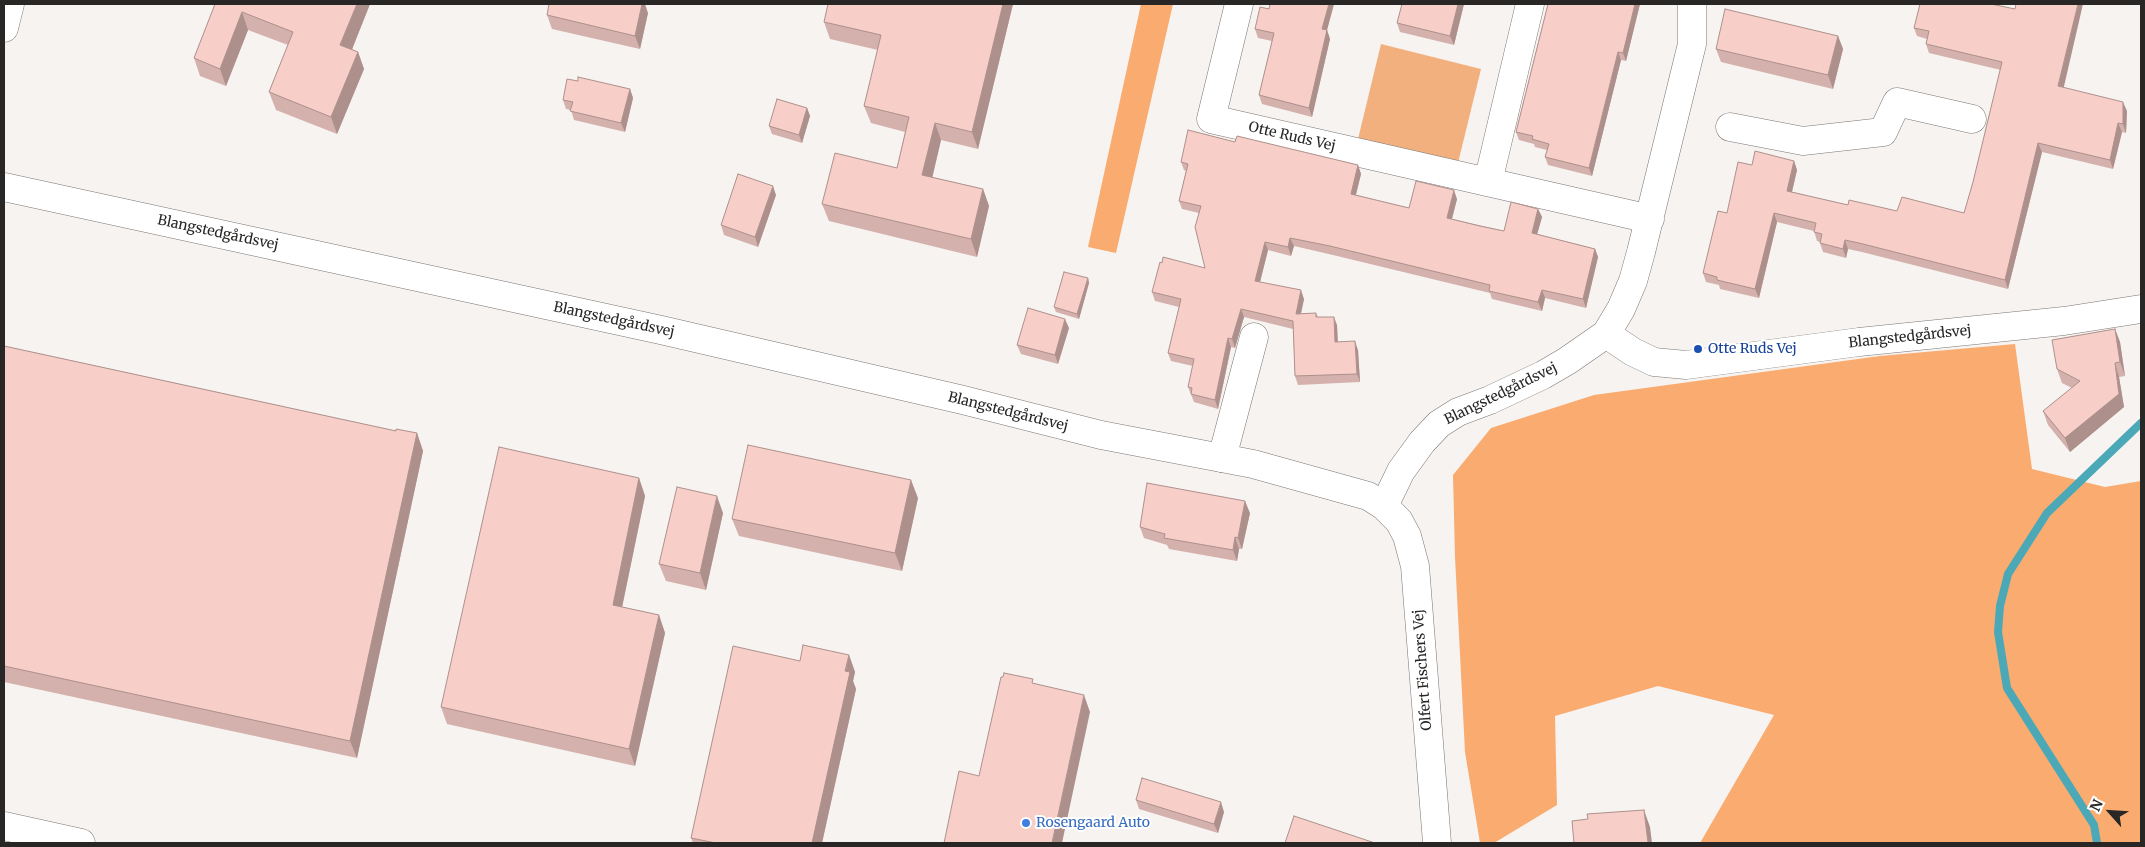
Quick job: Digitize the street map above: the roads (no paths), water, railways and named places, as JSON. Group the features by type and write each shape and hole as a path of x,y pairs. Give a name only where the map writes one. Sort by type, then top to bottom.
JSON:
{"street":[{"path":"4,28 10,4"},
{"name":"Otte Ruds Vej","path":"1238,4 1211,119 1650,219"},
{"path":"1488,182 1530,4"},
{"path":"1606,334 1621,309 1633,281 1650,219 1692,44 1692,4"},
{"path":"1730,127 1803,141 1883,132 1897,102 1972,118"},
{"name":"Blangstedgårdsvej","path":"4,187 661,330 963,400 1100,435 1222,458 1314,480 1368,496 1384,506 1401,471 1422,442 1439,424 1458,412 1490,400 1543,375 1606,334 1633,352 1654,362 1686,366 1859,342 2064,321 2141,309"},
{"path":"1222,458 1254,337"},
{"name":"Olfert Fischers Vej","path":"1384,506 1399,521 1407,536 1415,566 1437,843"},
{"path":"4,826 81,843"}],"waterway":[{"path":"2097,843 2094,825 2007,688 1998,632 2000,606 2008,574 2047,513 2141,423"}],"place":[{"name":"Otte Ruds Vej","path":"1698,349"},
{"name":"Rosengaard Auto","path":"1026,823"}]}
